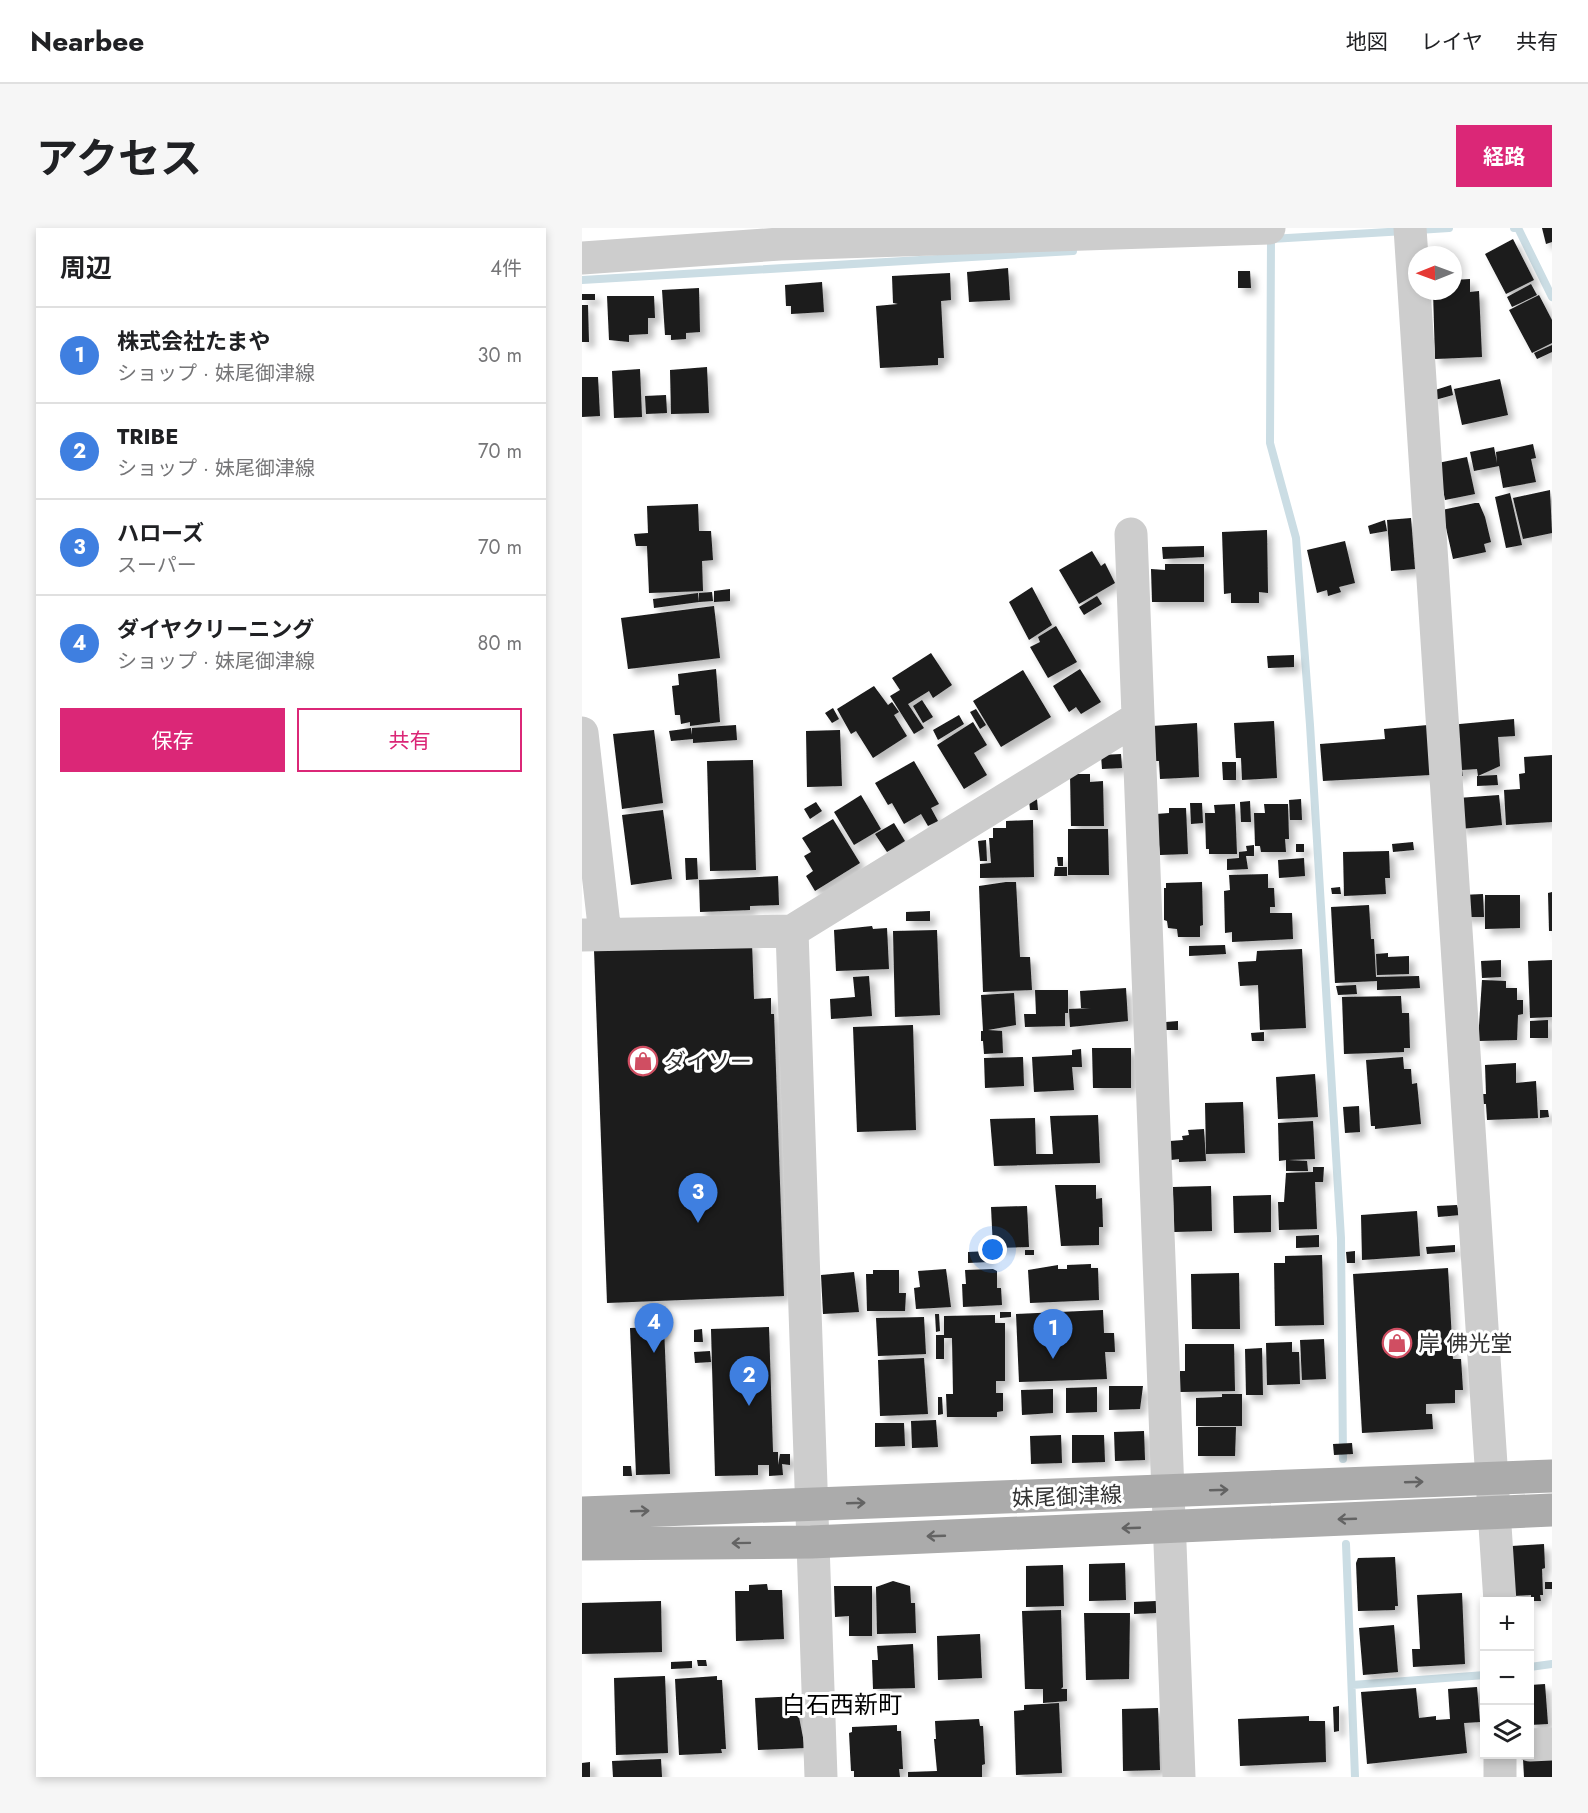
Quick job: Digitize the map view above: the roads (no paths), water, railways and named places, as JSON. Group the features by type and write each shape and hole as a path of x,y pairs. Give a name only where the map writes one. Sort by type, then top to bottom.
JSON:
{"main road":[{"name":"妹尾御津線","path":"582,1514 1552,1476"},
{"name":"妹尾御津線","path":"582,1544 811,1542 1552,1510"}],"street":[{"path":"582,258 779,236 1269,228"},
{"path":"1410,234 1496,1512 1500,1597"},
{"path":"1131,534 1136,719 1179,1777"},
{"path":"582,733 594,934 792,931 1136,719"},
{"path":"792,931 811,1542 821,1777"},
{"path":"1534,1745 1552,1744"},
{"path":"1500,1759 1500,1777"}],"waterway":[{"path":"1418,230 1449,228"},
{"path":"1514,228 1518,228 1552,297"},
{"path":"1271,239 1405,231"},
{"path":"1271,239 1270,443 1296,538 1310,725 1341,1238 1343,1459"},
{"path":"582,280 1073,251"},
{"path":"1346,1544 1355,1777"},
{"path":"1534,1666 1552,1664"},
{"path":"1352,1685 1480,1675"}],"place":[{"name":"ダイソー","path":"643,1061"},
{"name":"ハローズ","path":"698,1223"},
{"name":"岸 佛光堂","path":"1397,1343"},
{"name":"ダイヤクリーニング","path":"654,1353"},
{"name":"株式会社たまや","path":"1053,1359"},
{"name":"TRIBE","path":"749,1406"}],"district":[{"name":"白石西新町","path":"842,1705"}]}
